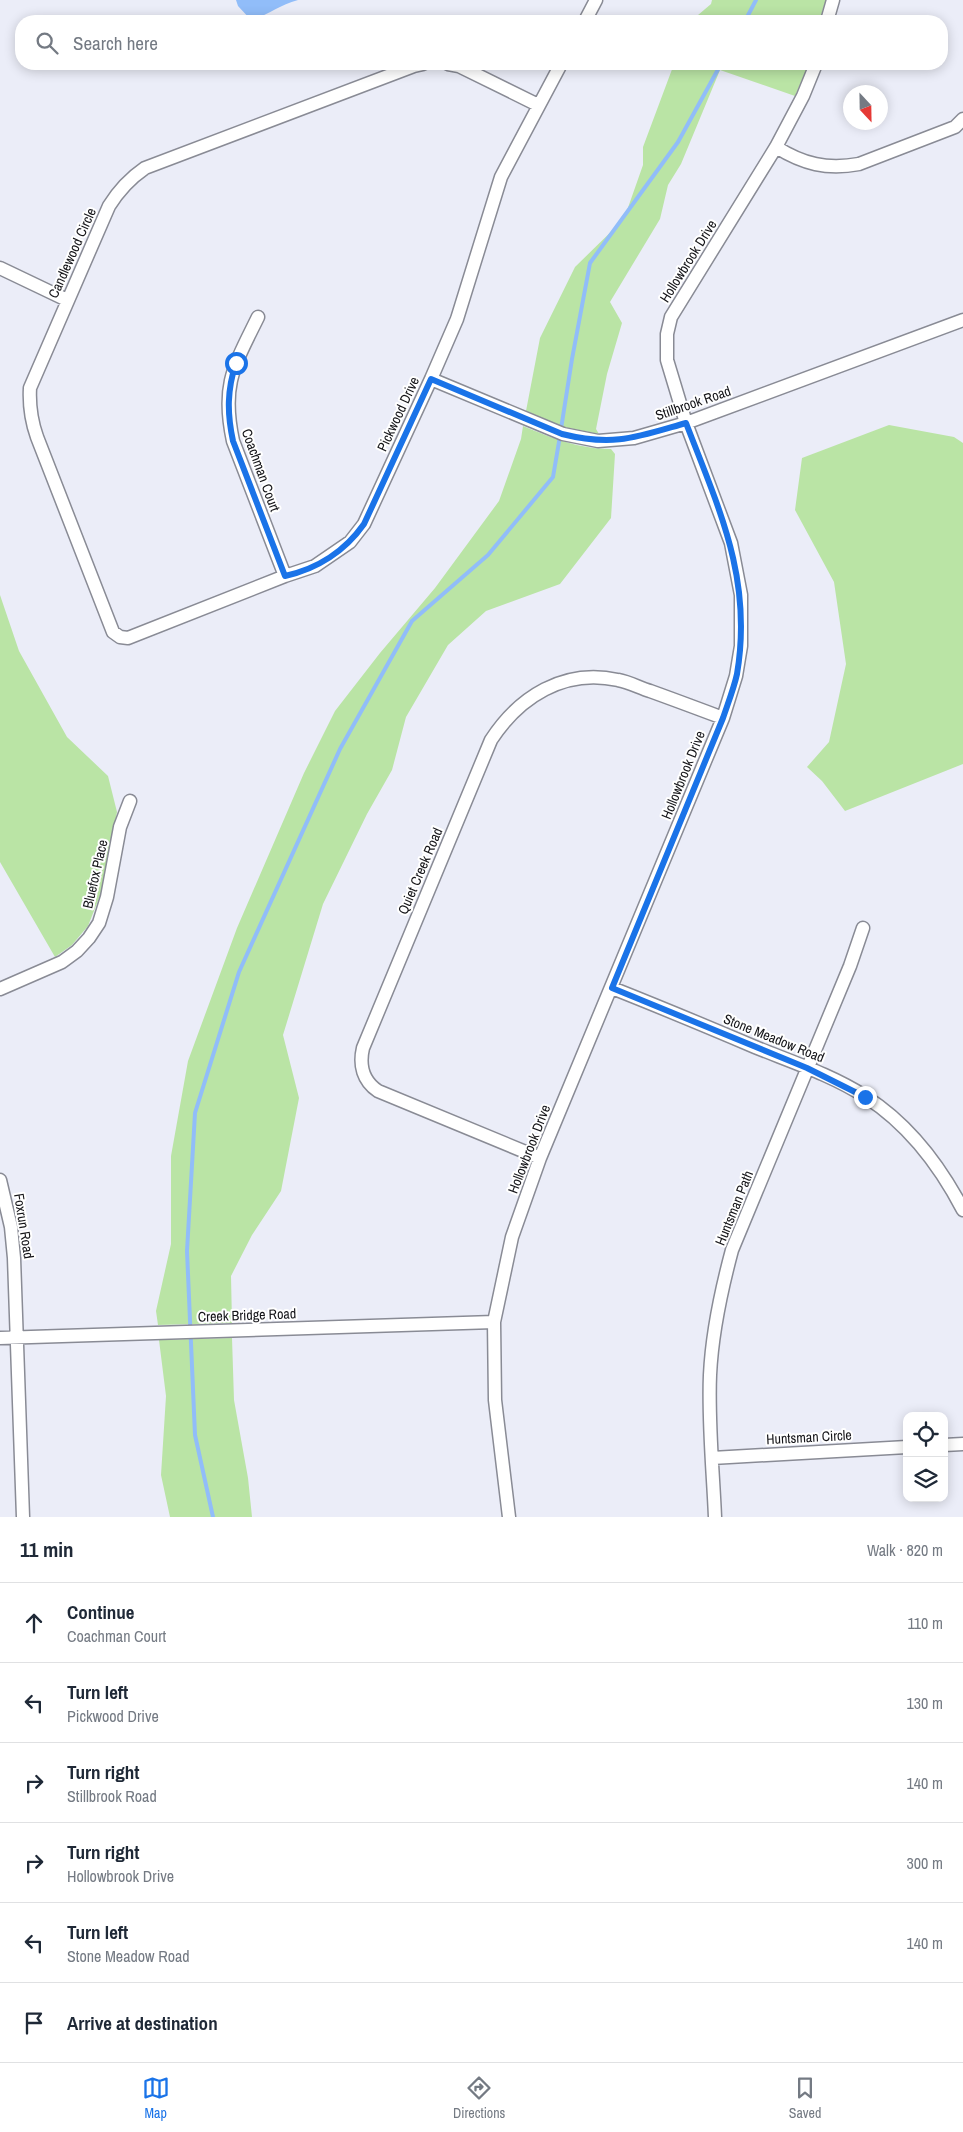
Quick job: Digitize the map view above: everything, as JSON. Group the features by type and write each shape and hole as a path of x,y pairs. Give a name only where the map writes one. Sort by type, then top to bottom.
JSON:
{"street":[{"path":"588,15 596,0"},
{"path":"829,15 833,0"},
{"name":"Candlewood Circle","path":"120,637 113,632 31,421 29,404 30,388 109,206 130,179 145,168 403,70"},
{"path":"467,70 538,105"},
{"name":"Pickwood Drive","path":"120,637 128,638 315,566 334,555 354,537 364,524 431,379 460,310 501,177 558,70"},
{"name":"Hollowbrook Drive","path":"509,1517 495,1400 494,1322 512,1237 540,1158 723,718 738,669 742,620 740,594 731,543 686,423 667,360 667,334 671,317 776,147 804,96 814,70"},
{"path":"776,147 792,157 809,164 824,167 844,167 859,164 955,127 963,119"},
{"path":"0,268 67,300"},
{"name":"Coachman Court","path":"258,318 230,379 228,418 233,441 285,576"},
{"name":"Stillbrook Road","path":"431,379 562,434 585,440 611,441 634,438 686,423 963,320"},
{"name":"Quiet Creek Road","path":"540,1158 374,1089 362,1070 361,1058 370,1030 491,740 502,723 523,702 540,691 558,683 598,678 618,680 723,718"},
{"name":"Bluefox Place","path":"0,989 55,966 77,951 89,938 99,923 107,897 120,827 130,801"},
{"name":"Huntsman Path","path":"715,1517 709,1416 710,1374 714,1332 721,1291 732,1250 863,928"},
{"name":"Stone Meadow Road","path":"612,988 807,1068 865,1097 891,1117 926,1151 953,1191 963,1210"},
{"name":"Foxrun Road","path":"0,1180 13,1242 18,1337 23,1517"},
{"name":"Creek Bridge Road","path":"0,1338 494,1322"},
{"path":"948,1445 963,1444"},
{"name":"Huntsman Circle","path":"712,1458 903,1447"}],"green space":[{"path":"712,0 826,0 821,15 698,15 711,4"},
{"path":"672,70 720,70 681,164 668,185 660,219 610,302 622,323 607,374 596,429 599,434 564,427 526,411 540,338 575,267 624,219 643,165 643,147"},
{"path":"720,70 806,70 795,96"},
{"path":"889,425 954,437 963,443 963,764 845,811 822,781 807,767 829,742 846,664 834,582 795,510 802,458"},
{"path":"523,426 555,439 577,445 611,449 615,454 611,518 560,584 486,611 448,645 406,717 392,770 367,814 323,904 283,1035 299,1098 281,1191 252,1235 231,1276 232,1323 158,1325 156,1311 171,1244 171,1156 188,1061 237,928 304,773 335,711 380,653 435,588 499,501 521,439"},
{"path":"0,595 19,651 67,737 108,776 117,812 101,893 88,926 72,945 55,957 0,862"},
{"path":"232,1338 234,1400 248,1478 252,1517 170,1517 161,1475 166,1396 159,1340"}],"water":[{"path":"236,0 298,0 263,15 246,15 238,6"}],"waterway":[{"path":"748,15 756,0"},
{"path":"561,429 590,263 678,142 718,70"},
{"path":"213,1517 195,1435 187,1251 195,1113 239,972 340,749 412,621 488,555 553,477 560,436"}],"route":[{"path":"236,363 230,379 228,399 228,418 233,441 285,576 315,566 334,555 350,542 364,524 431,379 562,434 585,440 611,441 634,438 686,423 731,543 740,594 741,646 736,676 723,718 612,988 826,1076 865,1097"}]}
